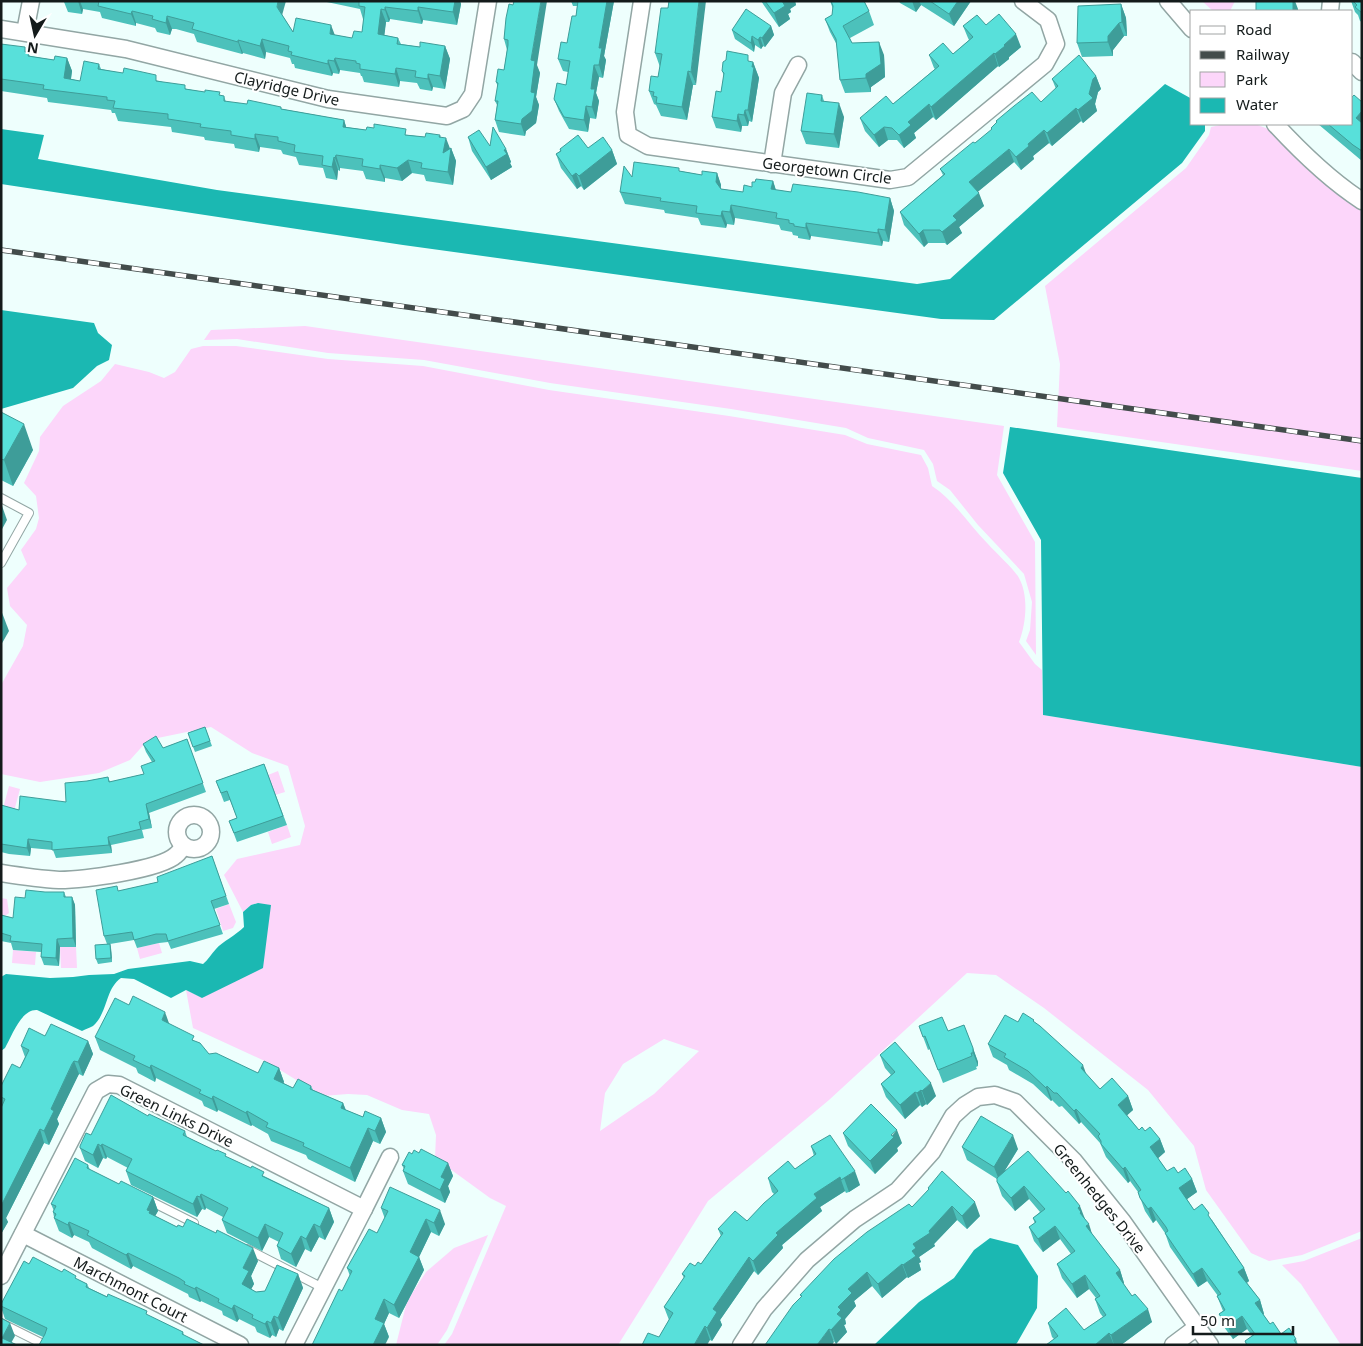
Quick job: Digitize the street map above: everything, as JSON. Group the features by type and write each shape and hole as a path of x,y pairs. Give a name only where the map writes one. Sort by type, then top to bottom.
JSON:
{"street":[{"path":"25,32 31,1"},
{"name":"Clayridge Drive","path":"1,29 126,49 328,99 447,116 463,109 473,94 488,1"},
{"name":"Georgetown Circle","path":"642,1 625,112 628,135 648,146 890,180 908,177 1045,64 1056,44 1048,20 1023,1"},
{"path":"1168,1 1190,27"},
{"path":"1353,63 1362,72"},
{"path":"772,164 783,93 798,65"},
{"path":"1276,125 1293,144 1349,193 1362,201"},
{"path":"1,873 56,880 88,878 154,865 175,856 184,846"},
{"name":"Green Links Drive","path":"1,1276 65,1157 96,1091 108,1084 118,1085 364,1209"},
{"name":"Greenhedges Drive","path":"741,1345 764,1309 807,1260 855,1219 897,1191 932,1152 953,1116 978,1097 995,1095 1015,1102 1074,1161 1123,1222 1210,1345"},
{"path":"294,1345 390,1157"},
{"name":"Marchmont Court","path":"23,1234 240,1345"},
{"path":"1173,1345 1197,1327"}],"lane":[{"path":"1,498 29,513 1,563"},
{"path":"135,1193 206,1229"},
{"path":"241,1246 323,1288"},
{"path":"1,1323 44,1345"}],"green space":[{"path":"1202,1 1235,1 1230,10 1212,10"},
{"path":"1220,125 1258,125 1271,130 1288,149 1345,199 1362,210 1362,471 1057,427 1060,364 1045,286 1186,168 1209,135 1211,127"},
{"path":"305,326 1004,426 997,475 1035,542 1036,655 1026,641 1030,630 1032,602 1024,574 978,525 950,490 937,481 933,464 924,450 868,438 846,428 550,383 424,360 328,353 237,339 204,340 211,330"},
{"path":"203,346 236,346 328,359 423,366 549,390 845,435 867,444 921,455 928,468 932,486 955,506 1019,578 1024,593 1025,610 1019,642 1035,664 1042,670 1043,715 1362,767 1362,1231 1302,1255 1269,1261 1251,1253 1206,1190 1194,1146 1148,1090 1044,1008 996,975 967,973 829,1100 708,1201 618,1345 444,1345 452,1334 506,1206 490,1198 435,1158 436,1135 429,1114 402,1110 367,1095 322,1096 269,1063 193,1028 186,990 203,998 258,903 251,905 243,912 224,875 237,859 300,845 305,826 288,766 252,753 211,727 148,740 130,760 99,773 40,782 1,774 1,685 23,646 27,625 10,606 7,588 27,564 21,550 36,529 39,518 36,496 24,483 39,451 40,437 63,406 101,381 115,364 149,372 164,378 175,372 191,349","holes":["664,1039 699,1051 654,1094 600,1131 605,1093 623,1064"]},
{"path":"278,771 285,792 275,795 268,775"},
{"path":"9,786 20,789 13,815 2,812"},
{"path":"287,825 291,837 272,844 268,832"},
{"path":"1,898 7,899 9,913 1,919"},
{"path":"229,904 236,922 233,928 223,931 216,909"},
{"path":"159,943 162,953 140,959 137,948"},
{"path":"60,947 76,947 77,968 61,968"},
{"path":"13,950 36,952 35,965 12,963"},
{"path":"488,1235 447,1330 437,1345 396,1345 407,1301 426,1272 454,1248"},
{"path":"1362,1238 1362,1345 1341,1345 1301,1284 1282,1265 1304,1261"}],"water":[{"path":"1165,84 1190,98 1190,125 1205,125 1205,131 1182,163 994,320 941,319 403,245 1,184 1,129 44,135 38,159 217,190 917,284 950,279"},
{"path":"1,310 94,323 98,333 112,345 109,360 97,366 73,388 1,409"},
{"path":"1010,427 1362,478 1362,767 1043,715 1041,540 1003,473"},
{"path":"258,903 271,905 263,968 202,998 186,990 171,998 134,979 121,978 112,988 98,1021 93,1026 82,1031 37,1010 31,1011 22,1018 5,1048 1,1051 1,977 6,974 50,978 73,977 114,974 128,969 190,961 203,964 219,946 244,927 243,912 251,905"},
{"path":"990,1238 1018,1245 1038,1276 1037,1308 1015,1345 874,1345 919,1302 954,1278 974,1250"}],"building":[{"path":"99,1 278,1 277,7 293,32 296,18 331,25 330,34 352,38 354,31 362,32 365,7 359,6 359,1 455,1 453,12 418,7 418,11 385,7 385,10 381,9 378,34 398,38 397,44 420,47 420,42 445,46 440,76 428,74 428,79 415,77 416,71 396,68 395,74 360,69 360,64 356,63 356,61 335,58 334,61 328,60 328,64 291,55 292,52 288,51 289,46 262,39 260,46 238,40 238,42 192,29 194,23 167,16 166,23 152,19 153,16 132,11 131,14 98,6"},
{"path":"514,1 541,1 531,60 535,61 531,92 535,93 532,111 522,119 521,124 495,120 498,101 495,101 498,69 504,70 508,45 508,40 504,39 506,18 509,4 513,5"},
{"path":"578,1 607,1 599,48 602,48 599,65 594,65 591,89 595,89 592,107 586,106 584,120 564,117 554,99 557,83 566,85 570,61 558,59 561,42 567,43 572,16 576,16"},
{"path":"669,1 699,1 691,72 688,71 682,107 656,103 657,97 653,96 654,92 649,91 651,76 658,77 662,54 655,53 661,8 668,8"},
{"path":"765,1 782,1 785,6 774,13"},
{"path":"831,1 864,1 869,11 843,26 852,43 879,42 881,64 866,74 866,78 840,80 836,39 825,19 832,15 833,6"},
{"path":"930,1 958,1 949,14"},
{"path":"1256,1 1293,1 1293,10 1256,10"},
{"path":"1353,1 1362,1 1362,13 1355,7 1357,5"},
{"path":"1121,4 1122,22 1108,36 1108,42 1077,43 1078,6"},
{"path":"746,9 771,26 762,38 760,37 758,40 752,36 751,43 732,30"},
{"path":"999,14 1016,34 1005,46 994,53 931,107 929,104 908,122 911,125 899,135 892,128 884,127 874,135 860,118 886,96 893,104 939,66 929,55 943,43 953,54 973,37 963,26 977,15 986,25"},
{"path":"1,44 25,47 25,52 29,52 28,56 54,60 55,56 67,58 64,78 80,81 84,61 99,64 98,69 123,73 124,68 156,75 156,81 185,85 185,89 220,92 219,95 224,96 224,101 247,104 248,100 281,107 281,109 344,120 343,127 366,130 367,127 374,128 374,124 406,129 405,135 425,137 426,133 440,135 439,137 446,138 443,153 451,148 448,172 421,168 422,163 408,160 397,168 380,165 380,169 362,166 363,159 336,155 332,167 322,165 323,156 294,152 295,145 278,141 278,137 255,134 255,139 231,135 231,131 200,127 201,124 168,119 168,114 113,108 115,101 107,100 107,97 43,89 44,85 1,79"},
{"path":"727,51 748,55 748,61 753,62 752,67 754,67 748,110 745,110 744,115 738,114 737,121 712,117 716,91 721,92 724,73 722,71 723,62 726,60"},
{"path":"1079,55 1096,76 1093,79 1089,94 1093,98 1078,110 1076,108 1047,133 1044,130 1016,157 1009,149 969,182 979,193 953,216 957,220 942,232 940,230 923,230 919,234 900,212 945,174 940,169 992,129 996,121 1014,106 1032,92 1041,102 1058,86 1052,79"},
{"path":"807,93 822,95 821,101 839,103 834,134 801,131"},
{"path":"1353,96 1362,102 1362,111 1356,118 1362,123 1362,151 1329,125 1353,125"},
{"path":"493,127 507,154 486,167 468,137 479,130 490,146"},
{"path":"578,135 588,148 603,137 612,150 579,176 576,173 572,176 556,154"},
{"path":"634,162 679,168 679,171 702,175 702,171 717,173 716,182 721,189 743,192 744,185 752,187 752,182 755,182 756,179 773,181 771,189 791,192 793,184 890,198 885,230 878,229 878,233 806,223 806,228 794,226 794,224 789,223 789,220 776,218 777,213 731,205 730,212 722,211 721,216 696,213 697,206 660,201 661,198 620,192 624,166 632,177"},
{"path":"1,412 24,424 4,460 1,459"},
{"path":"205,727 210,741 193,747 188,733"},
{"path":"156,736 163,748 187,739 203,783 146,804 149,819 139,822 141,829 108,837 109,845 52,850 52,842 28,839 27,848 1,844 1,805 19,810 20,796 66,802 65,783 108,777 109,782 144,774 141,766 155,761 143,744"},
{"path":"264,764 283,816 234,833 229,821 237,818 227,791 221,793 216,781"},
{"path":"212,856 226,896 211,901 220,925 168,941 166,934 156,934 134,940 132,932 104,936 96,890 117,886 118,891 158,882 157,877"},
{"path":"26,890 64,892 64,897 72,897 73,938 57,939 56,958 41,957 42,944 10,941 11,936 1,933 1,915 13,918 15,897 25,898"},
{"path":"110,944 111,958 96,959 95,945"},
{"path":"133,996 165,1012 162,1020 194,1036 192,1040 200,1043 209,1054 216,1053 258,1073 264,1061 279,1068 274,1079 293,1088 298,1079 311,1086 310,1089 343,1103 341,1108 363,1117 365,1111 381,1118 375,1131 368,1128 350,1168 303,1146 304,1143 266,1127 268,1123 247,1111 246,1113 213,1096 212,1099 199,1093 201,1090 151,1065 150,1068 133,1060 135,1056 95,1037 115,998 129,1005"},
{"path":"1023,1013 1034,1020 1083,1065 1081,1068 1100,1089 1112,1078 1128,1096 1118,1105 1139,1130 1142,1127 1145,1131 1150,1127 1160,1139 1150,1147 1167,1171 1174,1167 1178,1173 1185,1168 1192,1179 1179,1188 1194,1210 1202,1204 1209,1213 1208,1215 1244,1268 1238,1272 1260,1300 1255,1303 1270,1324 1273,1322 1281,1334 1289,1328 1296,1339 1294,1340 1297,1345 1247,1345 1245,1341 1255,1334 1242,1316 1228,1326 1219,1314 1225,1310 1217,1296 1221,1294 1202,1268 1193,1274 1165,1233 1168,1231 1166,1227 1151,1207 1148,1209 1140,1198 1138,1192 1141,1190 1125,1167 1123,1169 1101,1144 1098,1136 1100,1134 1076,1109 1074,1111 1057,1093 1054,1093 1047,1086 1046,1088 1028,1071 1004,1057 1006,1054 988,1044 1005,1015 1018,1022"},
{"path":"942,1017 948,1031 964,1025 973,1048 973,1053 971,1053 972,1056 938,1070 925,1036 923,1037 919,1026"},
{"path":"51,1024 88,1041 78,1062 74,1061 72,1064 51,1109 54,1111 44,1131 40,1129 1,1206 1,1108 5,1099 1,1097 1,1086 12,1064 20,1068 29,1050 21,1046 29,1028 45,1036"},
{"path":"895,1042 931,1083 922,1091 915,1092 900,1105 881,1084 895,1072 880,1055"},
{"path":"111,1095 148,1116 149,1114 185,1131 183,1135 226,1154 225,1156 251,1168 252,1166 264,1172 262,1176 329,1208 320,1227 314,1224 306,1239 301,1236 291,1254 277,1246 283,1233 265,1224 258,1238 222,1220 228,1208 201,1194 200,1197 197,1196 193,1204 126,1171 132,1159 102,1144 101,1146 98,1144 93,1155 80,1148 86,1133 91,1135"},
{"path":"871,1104 897,1130 891,1135 894,1137 870,1161 843,1133"},
{"path":"981,1116 1013,1135 994,1167 962,1147"},
{"path":"830,1135 855,1171 841,1180 840,1177 814,1194 817,1198 776,1233 778,1235 753,1261 749,1257 713,1309 717,1312 707,1328 705,1326 694,1345 642,1345 648,1333 659,1337 673,1313 664,1307 685,1276 682,1274 690,1263 695,1266 698,1262 701,1264 723,1233 718,1229 735,1211 747,1221 778,1191 768,1178 788,1161 795,1169 816,1154 811,1146"},
{"path":"421,1149 448,1163 441,1177 445,1179 440,1190 403,1171 405,1166 402,1165 409,1152 412,1154 414,1150 419,1153"},
{"path":"1028,1151 1066,1193 1068,1191 1080,1206 1078,1208 1080,1213 1089,1224 1086,1226 1120,1270 1116,1273 1132,1296 1135,1294 1148,1309 1111,1335 1109,1333 1095,1345 1046,1345 1058,1336 1048,1323 1066,1308 1084,1330 1106,1315 1095,1299 1100,1296 1085,1275 1072,1284 1057,1264 1075,1251 1055,1226 1038,1239 1029,1227 1036,1222 1033,1218 1045,1209 1024,1186 1011,1198 997,1182 997,1178"},
{"path":"75,1158 88,1165 87,1168 119,1184 121,1181 153,1197 147,1210 150,1211 149,1213 177,1227 178,1225 183,1227 187,1219 216,1233 217,1230 253,1248 243,1268 249,1271 242,1284 256,1292 265,1291 277,1265 298,1274 278,1318 274,1316 271,1323 267,1321 265,1324 252,1318 253,1315 234,1305 232,1309 218,1302 219,1299 196,1287 195,1289 184,1284 185,1282 179,1278 128,1253 126,1255 87,1235 89,1231 69,1222 68,1225 54,1218 56,1214 53,1212 56,1206 51,1204"},
{"path":"942,1171 975,1202 962,1216 952,1206 929,1231 930,1233 913,1244 916,1248 912,1251 916,1256 902,1264 878,1284 867,1272 848,1289 852,1293 838,1307 841,1310 837,1314 842,1318 831,1330 829,1329 817,1345 765,1345 793,1305 802,1296 800,1295 834,1259 867,1232 909,1204 912,1207 929,1189"},
{"path":"390,1187 440,1210 434,1223 426,1219 410,1252 419,1257 394,1305 384,1299 375,1319 384,1323 373,1345 312,1345 339,1289 342,1291 352,1271 347,1268 369,1229 377,1233 388,1211 381,1208"},
{"path":"33,1257 62,1272 64,1269 76,1276 75,1278 87,1284 86,1287 107,1297 108,1294 147,1311 146,1314 183,1332 182,1334 204,1345 39,1345 47,1328 1,1306 24,1261 29,1264"},
{"path":"1,1318 10,1323 2,1338 17,1345 1,1345"}],"railway":[{"path":"1,250 1362,441"}]}
